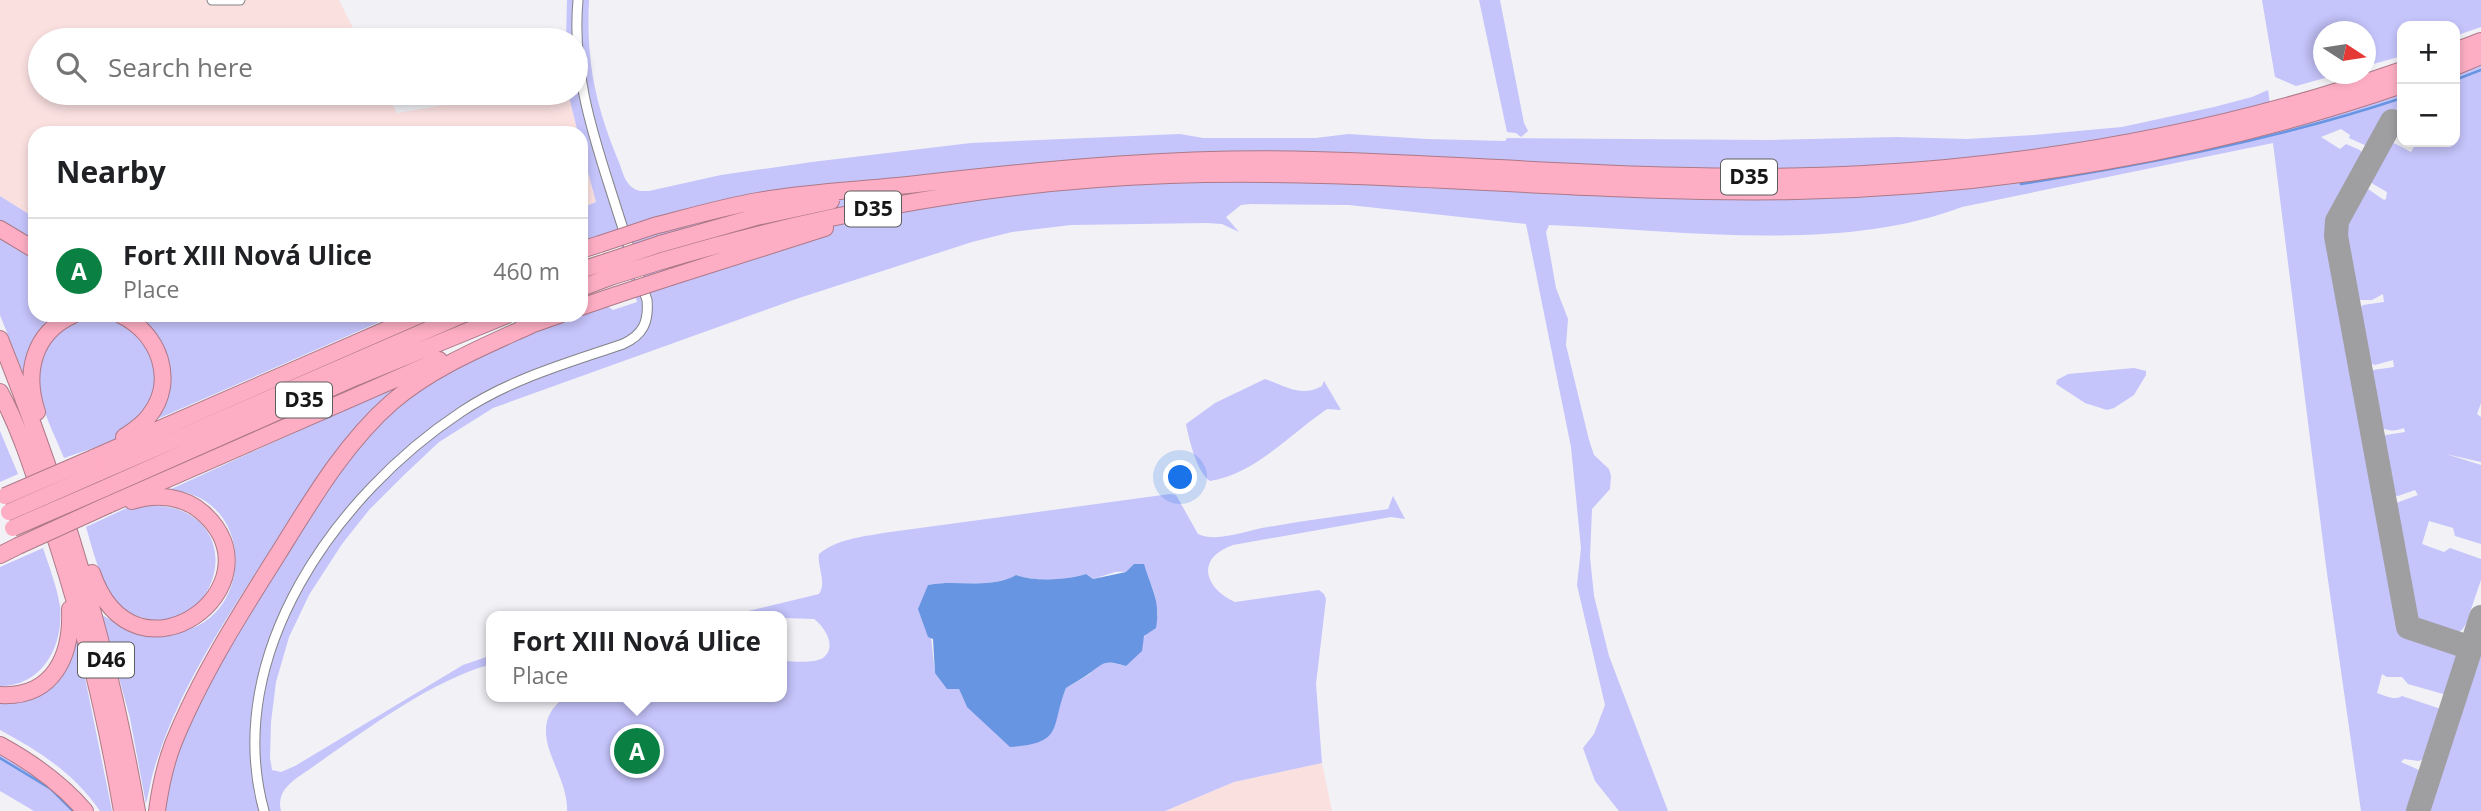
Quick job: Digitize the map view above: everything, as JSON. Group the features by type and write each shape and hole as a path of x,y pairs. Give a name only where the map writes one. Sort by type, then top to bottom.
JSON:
{"highway":[{"path":"2460,49 2481,41"},
{"path":"2460,64 2481,56"},
{"name":"D35","path":"588,283 608,270 756,217 923,184 1071,167 1197,160 1309,160 1716,177 1836,175 1971,166 2138,141 2282,107 2397,72"},
{"name":"D35","path":"663,252 907,202 1057,183 1165,175 1334,175 1572,187 1728,191 1862,189 1974,180 2118,159 2207,141 2286,121 2397,87"},
{"path":"588,248 654,226 755,201 923,184"},
{"path":"588,305 907,202"},
{"path":"0,229 28,246"},
{"name":"D35","path":"588,270 608,270"},
{"path":"47,462 46,436 33,396 32,366 38,347 48,331 62,322"},
{"path":"0,554 86,516 154,409 161,393 162,367 155,344 144,330 132,322"},
{"path":"102,487 407,322"},
{"name":"D35","path":"7,531 447,322"},
{"name":"D35","path":"3,506 102,487 490,322"},
{"path":"102,487 539,322"},
{"path":"157,811 172,746 210,669 282,547 348,451 385,408 425,377 463,356 531,325"},
{"name":"D46","path":"0,339 64,511 108,666 137,811"},
{"name":"D46","path":"0,392 26,451 58,545 96,685 122,811"},
{"path":"0,410 26,451"},
{"path":"64,511 78,532 98,588 111,607 124,618 145,627 167,627 187,622 207,608 219,589 225,559 219,535 207,517 188,503 165,497 138,499 102,487"},
{"path":"0,695 22,694 38,687 52,676 65,655 70,632 70,610 58,545"},
{"path":"0,746 40,768 67,790 85,811"}],"street":[{"path":"212,0 240,0"},
{"path":"576,28 578,0"},
{"path":"264,811 256,775 254,747 256,709 264,674 287,610 314,561 336,529 360,499 397,461 462,411 536,374 623,344 644,328 647,300 585,105"}],"shaded area":[{"path":"0,0 339,0 353,28 28,28 28,105 393,105 397,113 444,105 571,105 576,126 28,126 28,214 0,196"},
{"path":"567,0 589,0 591,62 603,120 625,179 633,188 643,191 721,175 971,143 1180,134 1203,138 1316,138 1348,134 1505,141 1507,138 1967,139 2122,127 2214,107 2268,90 2274,131 2397,94 2397,115 2392,119 2394,122 2388,124 2374,145 2369,147 2349,138 2350,135 2341,129 2321,137 2340,149 2346,144 2360,150 2366,159 2362,167 2365,169 2361,170 2336,216 2332,232 2367,420 2371,422 2368,429 2372,450 2377,452 2374,458 2380,481 2383,512 2390,526 2389,545 2401,600 2407,599 2407,589 2404,570 2398,556 2400,553 2392,509 2396,503 2418,495 2415,490 2398,496 2391,495 2389,491 2382,453 2379,452 2382,451 2381,441 2386,435 2405,432 2404,428 2387,430 2373,421 2374,410 2366,379 2373,370 2394,367 2393,360 2375,365 2366,362 2357,330 2356,312 2363,305 2384,302 2383,294 2372,300 2360,300 2349,289 2341,230 2357,196 2368,189 2386,199 2387,192 2369,179 2369,171 2384,145 2392,142 2411,152 2414,147 2460,147 2460,72 2481,64 2481,403 2477,414 2481,417 2481,462 2446,454 2481,465 2481,544 2455,536 2453,528 2429,521 2422,544 2444,552 2450,548 2481,559 2481,580 2469,615 2476,618 2470,618 2460,631 2450,634 2447,645 2458,654 2461,661 2450,696 2408,684 2402,677 2387,677 2382,674 2377,693 2393,698 2402,696 2441,709 2445,714 2432,752 2434,754 2419,761 2404,759 2401,762 2419,770 2426,780 2414,811 2361,811 2326,566 2273,143 1863,230 1758,236 1549,225 1546,232 1556,288 1568,319 1566,345 1589,440 1594,455 1609,469 1611,476 1610,489 1592,509 1590,557 1594,596 1609,656 1668,811 1619,811 1595,781 1583,748 1594,734 1605,705 1577,585 1581,548 1571,447 1526,224 1349,205 1251,204 1241,205 1226,217 1239,232 1222,224 1207,223 1071,225 1012,232 972,242 796,299 493,408 439,442 369,510 342,544 309,595 289,637 276,682 271,722 272,770 281,772 295,766 463,665 486,657 486,666 467,672 416,697 298,777 284,791 280,800 281,811 162,811 176,754 237,631 325,490 378,421 436,376 531,331 558,322 588,322 588,312 607,306 613,310 637,302 617,230 588,240 588,205 596,202 588,172 588,126 576,126 571,105 588,105 588,28 566,28","holes":["2406,600 2414,622 2449,634 2446,644 2401,627 2401,602"]},
{"path":"1479,0 1500,0 1524,123 1528,131 1521,137 1507,132"},
{"path":"2262,0 2481,0 2481,27 2460,34 2460,21 2397,21 2397,57 2376,63 2376,21 2313,21 2313,81 2296,86 2275,77"},
{"path":"588,172 596,202 588,205"},
{"path":"0,196 28,214 28,239 0,221"},
{"path":"0,237 28,254 28,322 47,322 33,341 23,373 0,315"},
{"path":"67,322 124,322 137,329 157,363 152,404 126,434 64,458 42,404 38,383 40,357 45,345"},
{"path":"146,322 379,322 155,420 168,392 170,378 165,351"},
{"path":"2134,368 2146,371 2146,375 2134,395 2107,410 2085,403 2056,384 2057,380 2068,374"},
{"path":"1265,379 1300,391 1322,386 1324,381 1341,410 1327,409 1257,462 1227,477 1210,481 1197,463 1186,424 1215,403"},
{"path":"397,386 345,441 224,622 180,701 168,729 154,768 146,804 130,718 102,615 129,628 165,633 198,626 218,609 231,587 236,562 232,536 220,514 199,497 169,490"},
{"path":"0,431 18,474 0,482"},
{"path":"1170,494 1176,495 1198,534 1214,537 1388,509 1393,496 1405,519 1391,517 1233,545 1213,557 1209,565 1208,573 1216,589 1235,602 1319,590 1324,594 1326,599 1316,684 1322,763 1234,782 1165,811 567,811 566,796 546,737 552,710 560,702 787,702 787,661 809,662 823,658 829,648 828,637 814,619 787,618 787,611 748,611 819,594 822,579 819,554 858,537","holes":["1115,572 1143,576 1152,587 1158,615 1126,666 1109,662 1097,665 1090,674 1066,688 1063,696 967,707 959,689 935,673 926,592 928,585 995,582 1016,575 1032,579 1051,579 1086,574 1093,579"]},
{"path":"146,505 182,511 202,525 213,544 215,565 210,585 199,603 182,615 162,620 138,616 115,600 100,572 86,527 131,506"},
{"path":"43,548 60,606 58,635 54,648 48,661 28,679 0,686 0,567"},
{"path":"1134,564 1144,564 1156,602 1156,628 1144,636 1142,651 1126,666 1104,664 1066,688 1053,731 1040,742 1010,747 967,707 959,689 947,689 935,673 933,639 928,637 918,609 928,585 995,582 1016,575 1032,579 1051,579 1086,574 1093,579 1126,572"},
{"path":"2481,636 2481,811 2423,811 2429,780 2432,780 2437,755 2446,741 2465,678 2464,672 2467,673 2477,639"},
{"path":"77,638 112,811 100,811 79,785 55,764 0,730 0,704 14,703 37,695 65,669 72,658"},
{"path":"0,750 15,757 79,811 34,811 0,791"},
{"path":"1322,763 1332,811 1165,811 1234,782"}],"waterway":[{"path":"2460,78 2481,70"},
{"path":"2021,184 2213,149 2308,126 2397,100"},
{"path":"0,758 51,789 73,811"}],"taxiway":[{"path":"2392,121 2337,221 2336,236 2408,627 2471,648"},
{"path":"2418,811 2481,617"}],"place":[{"name":"Fort XIII Nová Ulice","path":"637,751"}]}
